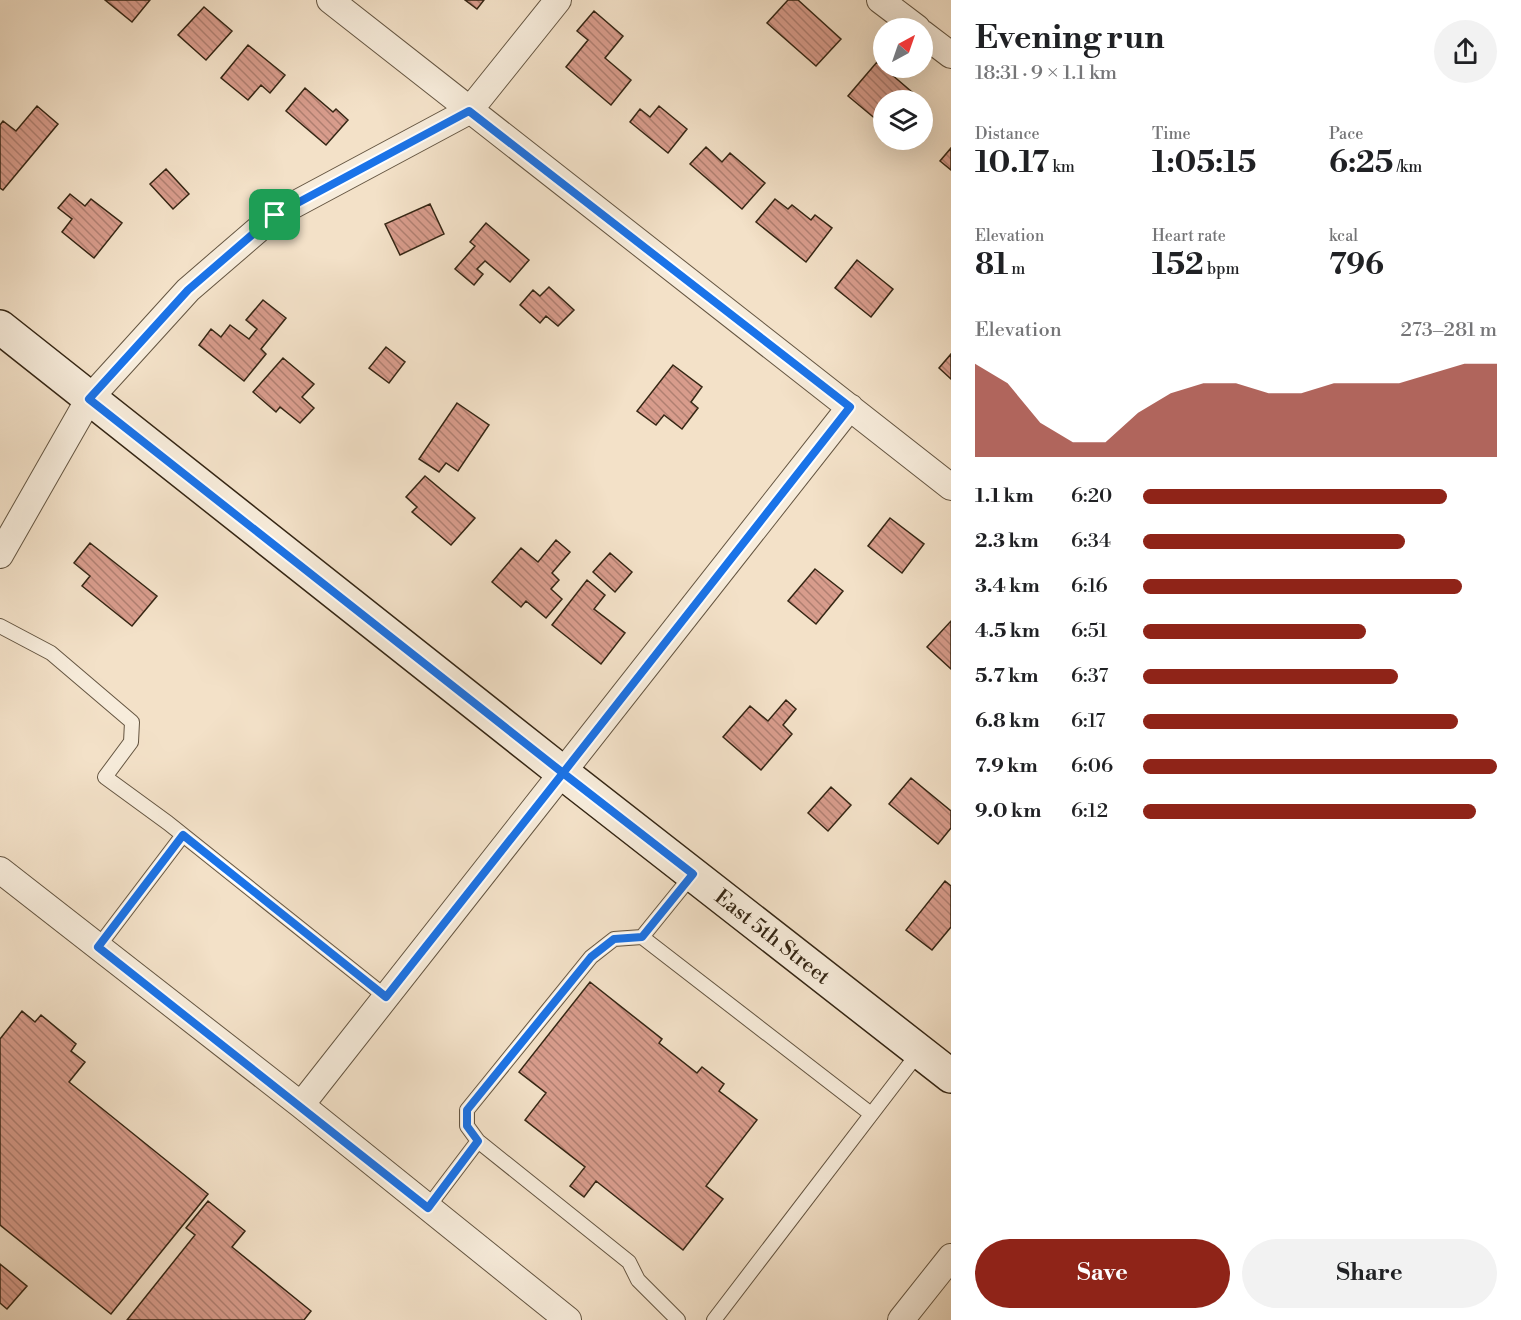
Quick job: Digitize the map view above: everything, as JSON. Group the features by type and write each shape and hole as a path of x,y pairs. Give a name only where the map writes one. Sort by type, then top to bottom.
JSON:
{"main road":[{"name":"East 5th Street","path":"0,327 951,1077"}],"street":[{"path":"330,0 951,487"},
{"path":"0,555 89,399 188,290 275,215 469,111 558,0"},
{"path":"880,0 904,18"},
{"path":"933,41 951,55"},
{"path":"301,1105 850,407"},
{"path":"0,870 301,1105 568,1320"},
{"path":"901,1320 951,1257"}],"lane":[{"path":"0,627 51,653 132,722 131,742 105,777 183,835 386,997"},
{"path":"98,947 183,835"},
{"path":"642,937 693,874"},
{"path":"678,1320 638,1280 629,1262 478,1141 467,1126 467,1110 591,957 614,939 642,937 871,1114"},
{"path":"714,1320 919,1052"},
{"path":"428,1208 478,1141"}],"building":[{"path":"105,0 150,0 132,22"},
{"path":"465,0 484,0 477,9"},
{"path":"788,0 798,0 841,39 816,66 767,23"},
{"path":"204,7 232,31 206,60 178,35"},
{"path":"594,11 623,36 605,58 631,80 611,105 566,67 588,40 577,31"},
{"path":"248,45 285,75 270,93 261,85 248,100 221,78"},
{"path":"873,67 873,78 896,78 909,90 873,90 873,117 848,96"},
{"path":"305,88 333,112 336,109 348,120 326,145 286,111"},
{"path":"37,106 58,124 3,190 0,188 0,125 3,121 16,131"},
{"path":"659,106 687,129 668,153 630,122 640,109 650,117"},
{"path":"706,147 722,162 730,153 765,183 742,209 690,164"},
{"path":"951,148 951,170 940,161"},
{"path":"166,169 189,194 173,209 150,184"},
{"path":"70,194 85,206 91,199 122,223 94,258 62,232 72,219 58,208"},
{"path":"775,199 788,209 792,205 811,220 815,215 832,228 806,262 756,222"},
{"path":"430,204 444,234 400,255 385,224"},
{"path":"486,223 529,260 510,282 485,261 477,269 483,274 474,285 455,269 475,246 470,242"},
{"path":"857,260 893,289 871,317 835,288"},
{"path":"549,287 574,310 558,326 546,316 540,323 520,305 533,290 540,296"},
{"path":"263,300 286,318 261,349 266,354 244,381 199,345 211,329 221,337 230,325 249,339 257,329 246,320"},
{"path":"386,347 405,362 389,383 369,368"},
{"path":"951,354 951,379 939,368"},
{"path":"283,358 314,384 302,397 314,408 300,423 280,407 276,412 253,392"},
{"path":"673,365 702,387 691,402 698,408 682,429 664,415 656,425 637,411"},
{"path":"457,403 489,425 458,471 446,463 439,472 419,459"},
{"path":"425,476 475,518 451,545 412,512 417,507 406,497"},
{"path":"890,518 924,544 902,573 868,546"},
{"path":"556,540 570,552 552,573 559,580 551,589 562,599 546,618 526,601 521,607 492,582 521,548 538,562"},
{"path":"90,543 157,596 132,626 82,586 90,576 74,563"},
{"path":"610,553 632,572 615,592 593,572"},
{"path":"815,569 843,591 816,624 788,601"},
{"path":"587,580 605,595 594,609 625,633 601,664 552,625"},
{"path":"951,621 951,669 927,647"},
{"path":"786,700 796,709 783,725 792,734 761,770 723,737 750,706 768,721"},
{"path":"911,778 951,811 951,828 938,844 889,804"},
{"path":"831,787 851,805 828,831 808,813"},
{"path":"945,881 951,886 951,927 932,950 906,930"},
{"path":"590,982 662,1039 659,1043 697,1073 702,1067 724,1084 719,1091 757,1120 706,1186 723,1199 683,1250 596,1181 584,1197 570,1186 585,1167 525,1120 546,1093 519,1072"},
{"path":"22,1011 35,1022 41,1015 76,1044 71,1051 85,1062 69,1082 208,1194 111,1314 0,1225 0,1039"},
{"path":"208,1201 245,1231 232,1247 311,1311 304,1320 127,1320 195,1235 186,1228"},
{"path":"0,1264 27,1286 7,1309 0,1303"}],"route":[{"path":"275,215 188,290 89,399 563,773 386,997 183,835 98,947 301,1105 428,1208 478,1141 467,1126 467,1110 591,957 614,939 642,937 693,874 563,773 850,407 469,111 275,215"}]}
